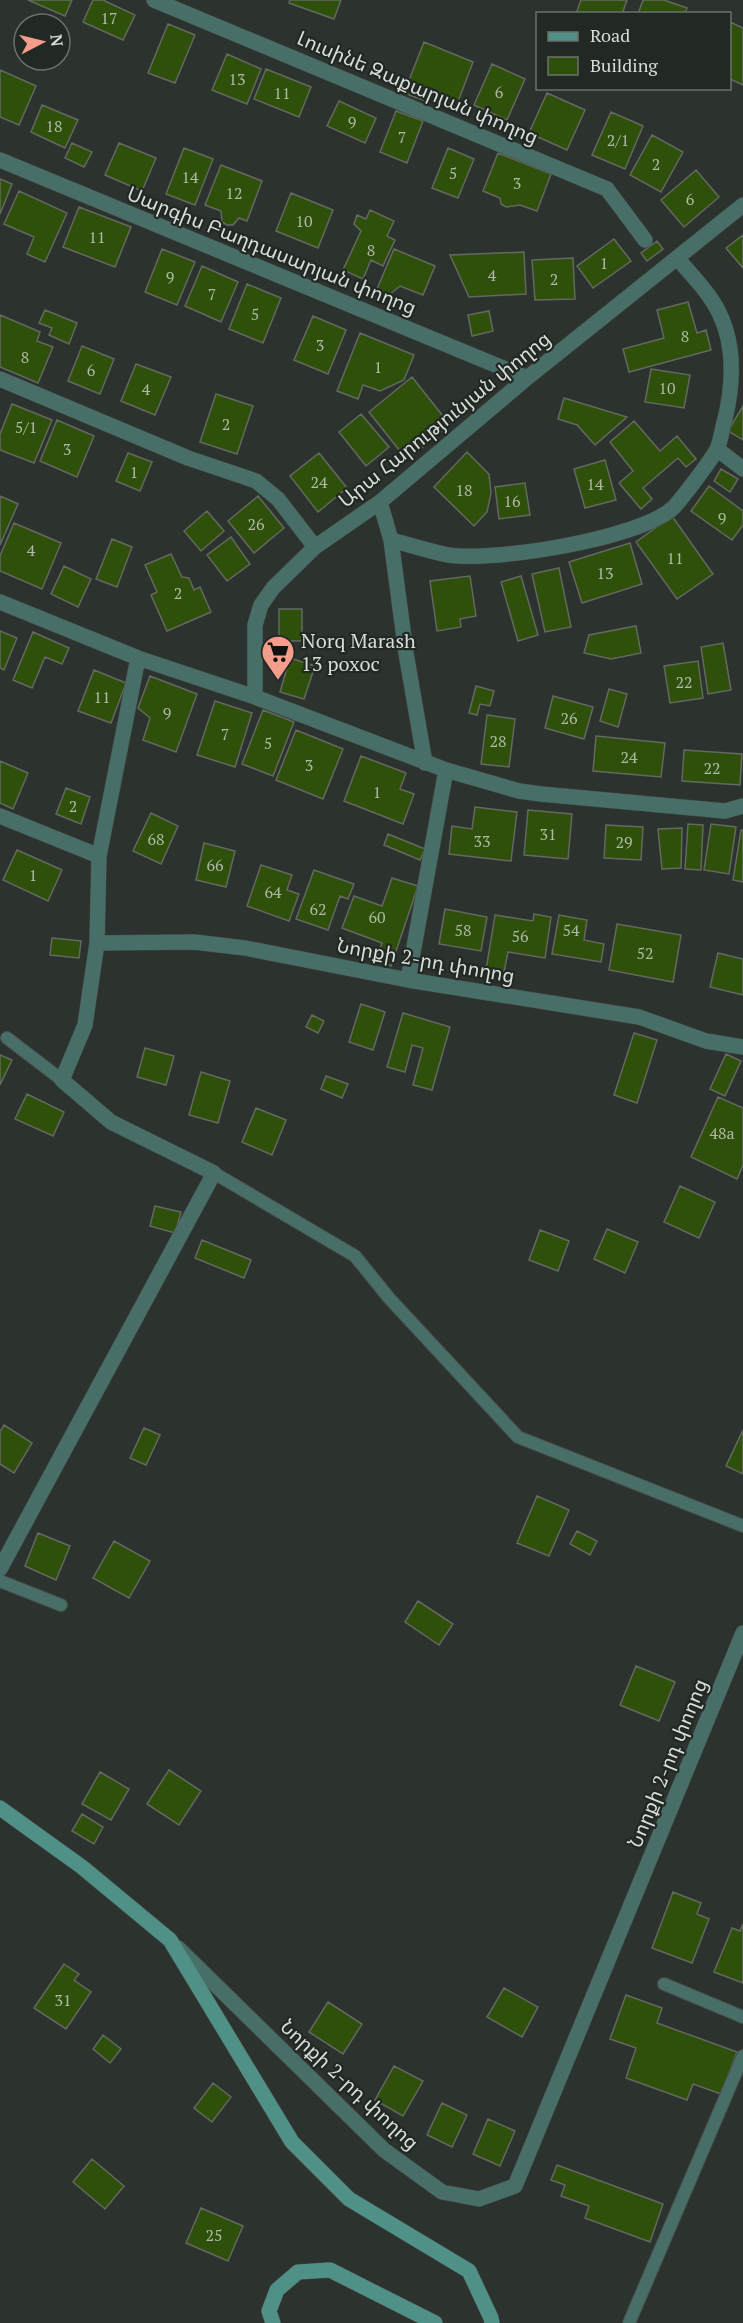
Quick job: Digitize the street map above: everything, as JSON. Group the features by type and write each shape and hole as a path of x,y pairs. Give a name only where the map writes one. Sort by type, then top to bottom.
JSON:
{"main road":[{"path":"0,1808 82,1868 170,1940 292,2142 349,2199 469,2271 492,2323"},
{"path":"273,2323 268,2311 277,2290 298,2272 330,2270 435,2323"}],"street":[{"name":"Լուսինե Զաքարյան փողոց","path":"154,0 607,189 645,240"},
{"name":"Սարգիս Բաղդասարյան փողոց","path":"0,160 527,378"},
{"name":"Արա Հարությունյան փողոց","path":"255,697 255,625 261,605 273,588 315,547 380,502 527,378 743,205"},
{"path":"391,540 449,555 490,556 533,552 630,529 650,522 672,508 717,449 731,392 733,368 723,322 710,297 677,258"},
{"path":"0,379 188,458 256,481 278,499 315,547"},
{"path":"717,449 743,469"},
{"path":"380,502 391,540 406,653 425,763"},
{"path":"0,603 138,658 255,697 425,763 519,791 725,811 743,806"},
{"path":"0,1569 214,1173 111,1122 62,1080 85,1025 97,943 99,856 138,658"},
{"path":"408,980 446,770"},
{"path":"0,816 99,856"},
{"name":"Նորքի 2-րդ փողոց","path":"97,943 194,942 245,948 408,980 639,1017 706,1041 743,1047"},
{"name":"Նորքի 2-րդ փողոց","path":"170,1940 384,2150 442,2192 479,2199 515,2186 743,1633"}],"lane":[{"path":"7,1038 62,1080"},
{"path":"214,1173 355,1256 389,1298 518,1437 743,1526"},
{"path":"0,1581 61,1605"},
{"path":"664,1984 743,2017"},
{"path":"629,2323 743,2056"}],"building":[{"path":"28,0 72,0 67,12 56,12"},
{"path":"93,0 103,0 135,15 123,40 83,22"},
{"path":"290,0 341,0 334,19 289,3"},
{"path":"581,0 627,0 623,12 577,12"},
{"path":"643,0 664,0 687,8 686,12 639,12"},
{"path":"731,22 743,28 743,85 731,79"},
{"path":"168,24 195,35 175,83 148,73"},
{"path":"424,42 473,62 456,107 445,102 446,97 427,89 423,100 404,93"},
{"path":"227,54 261,69 247,104 212,90"},
{"path":"492,64 525,79 507,120 474,105"},
{"path":"266,69 311,87 299,117 254,99"},
{"path":"0,70 36,86 19,125 0,117"},
{"path":"547,93 585,110 567,150 529,133"},
{"path":"339,101 376,118 365,143 327,126"},
{"path":"42,105 78,120 65,148 31,132"},
{"path":"396,111 423,121 407,163 380,152"},
{"path":"611,112 643,126 625,169 592,155"},
{"path":"652,135 683,152 661,192 630,175"},
{"path":"72,143 92,152 84,167 65,158"},
{"path":"119,143 156,158 142,191 105,175"},
{"path":"184,148 213,159 195,205 166,194"},
{"path":"448,148 474,159 458,198 432,188"},
{"path":"498,153 551,174 537,211 520,205 506,207 501,204 500,198 483,191"},
{"path":"221,165 262,181 247,221 239,218 233,225 227,225 222,222 221,211 205,205"},
{"path":"696,170 719,197 684,227 661,200"},
{"path":"0,179 12,184 0,214"},
{"path":"19,191 67,213 45,262 27,254 34,237 4,224"},
{"path":"291,193 333,210 318,248 276,231"},
{"path":"79,207 131,227 115,267 63,247"},
{"path":"370,210 394,221 387,236 395,240 383,266 371,260 363,279 343,270 361,231 354,224 357,215 366,219"},
{"path":"743,235 743,268 726,248"},
{"path":"614,239 631,261 593,288 577,266"},
{"path":"657,241 663,249 647,261 641,253"},
{"path":"162,249 195,262 177,305 145,292"},
{"path":"394,249 435,266 423,295 400,286 383,300 374,296"},
{"path":"524,252 526,294 469,297 450,255"},
{"path":"573,258 575,299 535,300 532,260"},
{"path":"202,266 238,282 221,322 185,306"},
{"path":"247,284 281,298 263,343 229,329"},
{"path":"688,302 697,333 706,330 711,350 629,372 623,349 664,338 657,310"},
{"path":"45,310 77,323 69,344 49,335 52,328 39,323"},
{"path":"489,311 493,331 472,336 468,315"},
{"path":"0,315 40,332 37,341 53,347 38,383 0,367"},
{"path":"313,316 346,330 328,374 294,360"},
{"path":"360,333 414,355 404,380 380,391 363,385 358,399 337,391"},
{"path":"82,346 114,359 100,394 68,381"},
{"path":"136,364 171,377 155,415 121,401"},
{"path":"651,369 690,375 684,408 645,402"},
{"path":"412,377 450,425 407,460 369,412"},
{"path":"216,394 253,406 237,454 200,442"},
{"path":"564,398 627,417 595,445 577,425 558,419"},
{"path":"12,404 52,420 34,463 0,450 0,434"},
{"path":"743,406 743,440 728,431"},
{"path":"361,414 389,447 366,466 339,432"},
{"path":"57,420 94,436 77,477 40,461"},
{"path":"634,421 660,451 677,436 696,459 686,467 678,458 643,488 652,499 641,509 619,483 633,471 610,442"},
{"path":"467,452 489,474 491,493 487,512 474,526 434,487"},
{"path":"128,453 152,462 140,491 116,481"},
{"path":"319,453 347,488 318,512 290,476"},
{"path":"605,460 616,500 585,508 574,469"},
{"path":"721,469 738,479 730,492 714,481"},
{"path":"525,483 530,515 499,519 495,487"},
{"path":"709,486 743,511 743,525 732,540 691,511"},
{"path":"0,496 18,504 0,545"},
{"path":"258,496 284,528 254,553 228,521"},
{"path":"207,511 224,531 201,551 184,531"},
{"path":"672,516 713,574 677,599 636,542"},
{"path":"14,523 61,543 42,589 0,571 0,556"},
{"path":"231,537 250,564 227,581 207,555"},
{"path":"112,539 132,547 117,587 96,579"},
{"path":"630,543 642,584 582,603 569,562"},
{"path":"171,554 182,577 189,578 194,590 200,587 211,612 167,631 151,595 157,592 145,565"},
{"path":"64,566 91,579 78,607 51,594"},
{"path":"559,568 571,627 545,632 532,574"},
{"path":"470,576 476,616 460,619 461,627 437,631 430,581"},
{"path":"521,576 538,635 518,641 501,582"},
{"path":"279,609 302,609 302,641 279,641"},
{"path":"636,626 641,653 611,659 584,653 589,635"},
{"path":"0,631 17,638 4,670 0,668"},
{"path":"33,632 69,648 62,664 45,657 32,688 13,680"},
{"path":"723,643 731,690 708,694 701,647"},
{"path":"290,658 315,666 304,699 280,692"},
{"path":"698,661 703,698 670,703 664,666"},
{"path":"94,670 126,683 111,723 78,711"},
{"path":"150,676 197,694 176,752 143,740 150,718 138,708"},
{"path":"476,686 494,691 490,706 480,704 477,715 469,713"},
{"path":"609,689 627,694 618,727 600,721"},
{"path":"553,696 593,707 584,739 545,728"},
{"path":"215,701 252,713 235,767 197,755"},
{"path":"263,710 294,722 273,776 242,764"},
{"path":"487,715 515,719 509,767 481,764"},
{"path":"296,730 343,749 323,799 276,780"},
{"path":"596,736 665,743 661,777 593,771"},
{"path":"684,750 742,754 740,785 682,781"},
{"path":"361,756 406,773 400,789 414,794 403,824 344,801"},
{"path":"0,761 28,773 13,809 0,803"},
{"path":"66,788 90,797 81,824 56,814"},
{"path":"475,807 517,812 511,861 449,854 452,826 472,829"},
{"path":"528,810 572,814 568,859 524,855"},
{"path":"151,813 178,826 161,864 133,851"},
{"path":"688,824 703,825 701,870 685,869"},
{"path":"711,824 736,827 729,874 704,870"},
{"path":"606,825 643,827 641,860 604,858"},
{"path":"682,828 681,868 662,869 658,829"},
{"path":"741,830 743,830 743,882 733,880"},
{"path":"388,834 425,849 420,860 384,845"},
{"path":"204,843 235,851 226,887 196,880"},
{"path":"17,850 62,870 48,901 3,880"},
{"path":"261,865 292,875 287,890 299,894 289,921 247,906"},
{"path":"314,870 354,884 348,899 340,896 328,930 296,919"},
{"path":"392,878 418,886 391,966 376,960 382,943 342,928 354,896 382,906"},
{"path":"445,909 487,917 481,951 439,944"},
{"path":"534,914 551,917 545,958 508,952 504,972 486,970 495,915 533,921"},
{"path":"559,915 587,920 584,940 604,944 601,962 552,954"},
{"path":"617,924 681,935 673,982 609,970"},
{"path":"52,938 81,941 79,958 50,955"},
{"path":"718,953 743,959 743,995 710,987"},
{"path":"361,1004 385,1012 373,1050 349,1042"},
{"path":"403,1013 450,1027 432,1090 413,1085 423,1048 412,1045 405,1072 387,1067"},
{"path":"312,1015 324,1021 318,1033 306,1027"},
{"path":"634,1033 657,1040 637,1103 614,1095"},
{"path":"145,1048 174,1056 166,1085 137,1077"},
{"path":"726,1054 741,1061 725,1096 710,1089"},
{"path":"0,1055 12,1060 0,1085"},
{"path":"201,1072 230,1081 218,1123 189,1115"},
{"path":"326,1076 348,1084 342,1098 321,1089"},
{"path":"27,1094 64,1112 53,1136 15,1119"},
{"path":"718,1097 743,1108 743,1165 737,1179 691,1157"},
{"path":"256,1108 286,1120 272,1155 242,1142"},
{"path":"680,1186 715,1202 699,1238 664,1222"},
{"path":"155,1206 181,1212 175,1233 150,1226"},
{"path":"607,1229 638,1242 625,1273 594,1259"},
{"path":"540,1230 569,1241 558,1271 529,1260"},
{"path":"202,1240 251,1260 244,1278 195,1258"},
{"path":"4,1425 32,1443 14,1473 0,1464 0,1432"},
{"path":"144,1428 160,1435 146,1465 130,1458"},
{"path":"743,1430 743,1474 726,1466"},
{"path":"537,1496 569,1510 549,1556 517,1543"},
{"path":"577,1531 597,1541 590,1555 570,1544"},
{"path":"38,1533 70,1546 56,1580 25,1566"},
{"path":"114,1541 150,1561 129,1598 93,1578"},
{"path":"418,1601 453,1624 439,1645 405,1622"},
{"path":"636,1666 675,1682 659,1721 620,1705"},
{"path":"169,1770 201,1791 179,1825 147,1804"},
{"path":"100,1772 129,1789 111,1820 82,1804"},
{"path":"82,1814 103,1827 94,1844 72,1831"},
{"path":"673,1892 701,1903 697,1914 709,1919 692,1963 652,1948"},
{"path":"743,1924 743,1983 714,1972 732,1928 740,1931"},
{"path":"64,1964 79,1974 74,1980 91,1992 66,2029 34,2008"},
{"path":"504,1988 538,2007 522,2037 487,2017"},
{"path":"626,1995 662,2008 657,2023 737,2052 721,2094 693,2084 687,2100 626,2078 636,2048 610,2039"},
{"path":"328,2002 362,2024 343,2054 309,2032"},
{"path":"103,2035 121,2049 110,2063 93,2049"},
{"path":"394,2066 423,2081 403,2116 375,2100"},
{"path":"213,2083 231,2097 212,2122 194,2108"},
{"path":"442,2103 467,2115 452,2147 427,2135"},
{"path":"488,2119 515,2131 500,2166 473,2154"},
{"path":"92,2159 124,2186 105,2209 73,2182"},
{"path":"557,2165 663,2204 650,2242 585,2218 589,2206 561,2196 565,2185 551,2180"},
{"path":"201,2208 243,2226 228,2261 186,2243"}],"place":[{"name":"Norq Marash 13 poxoc","path":"278,681"}]}
